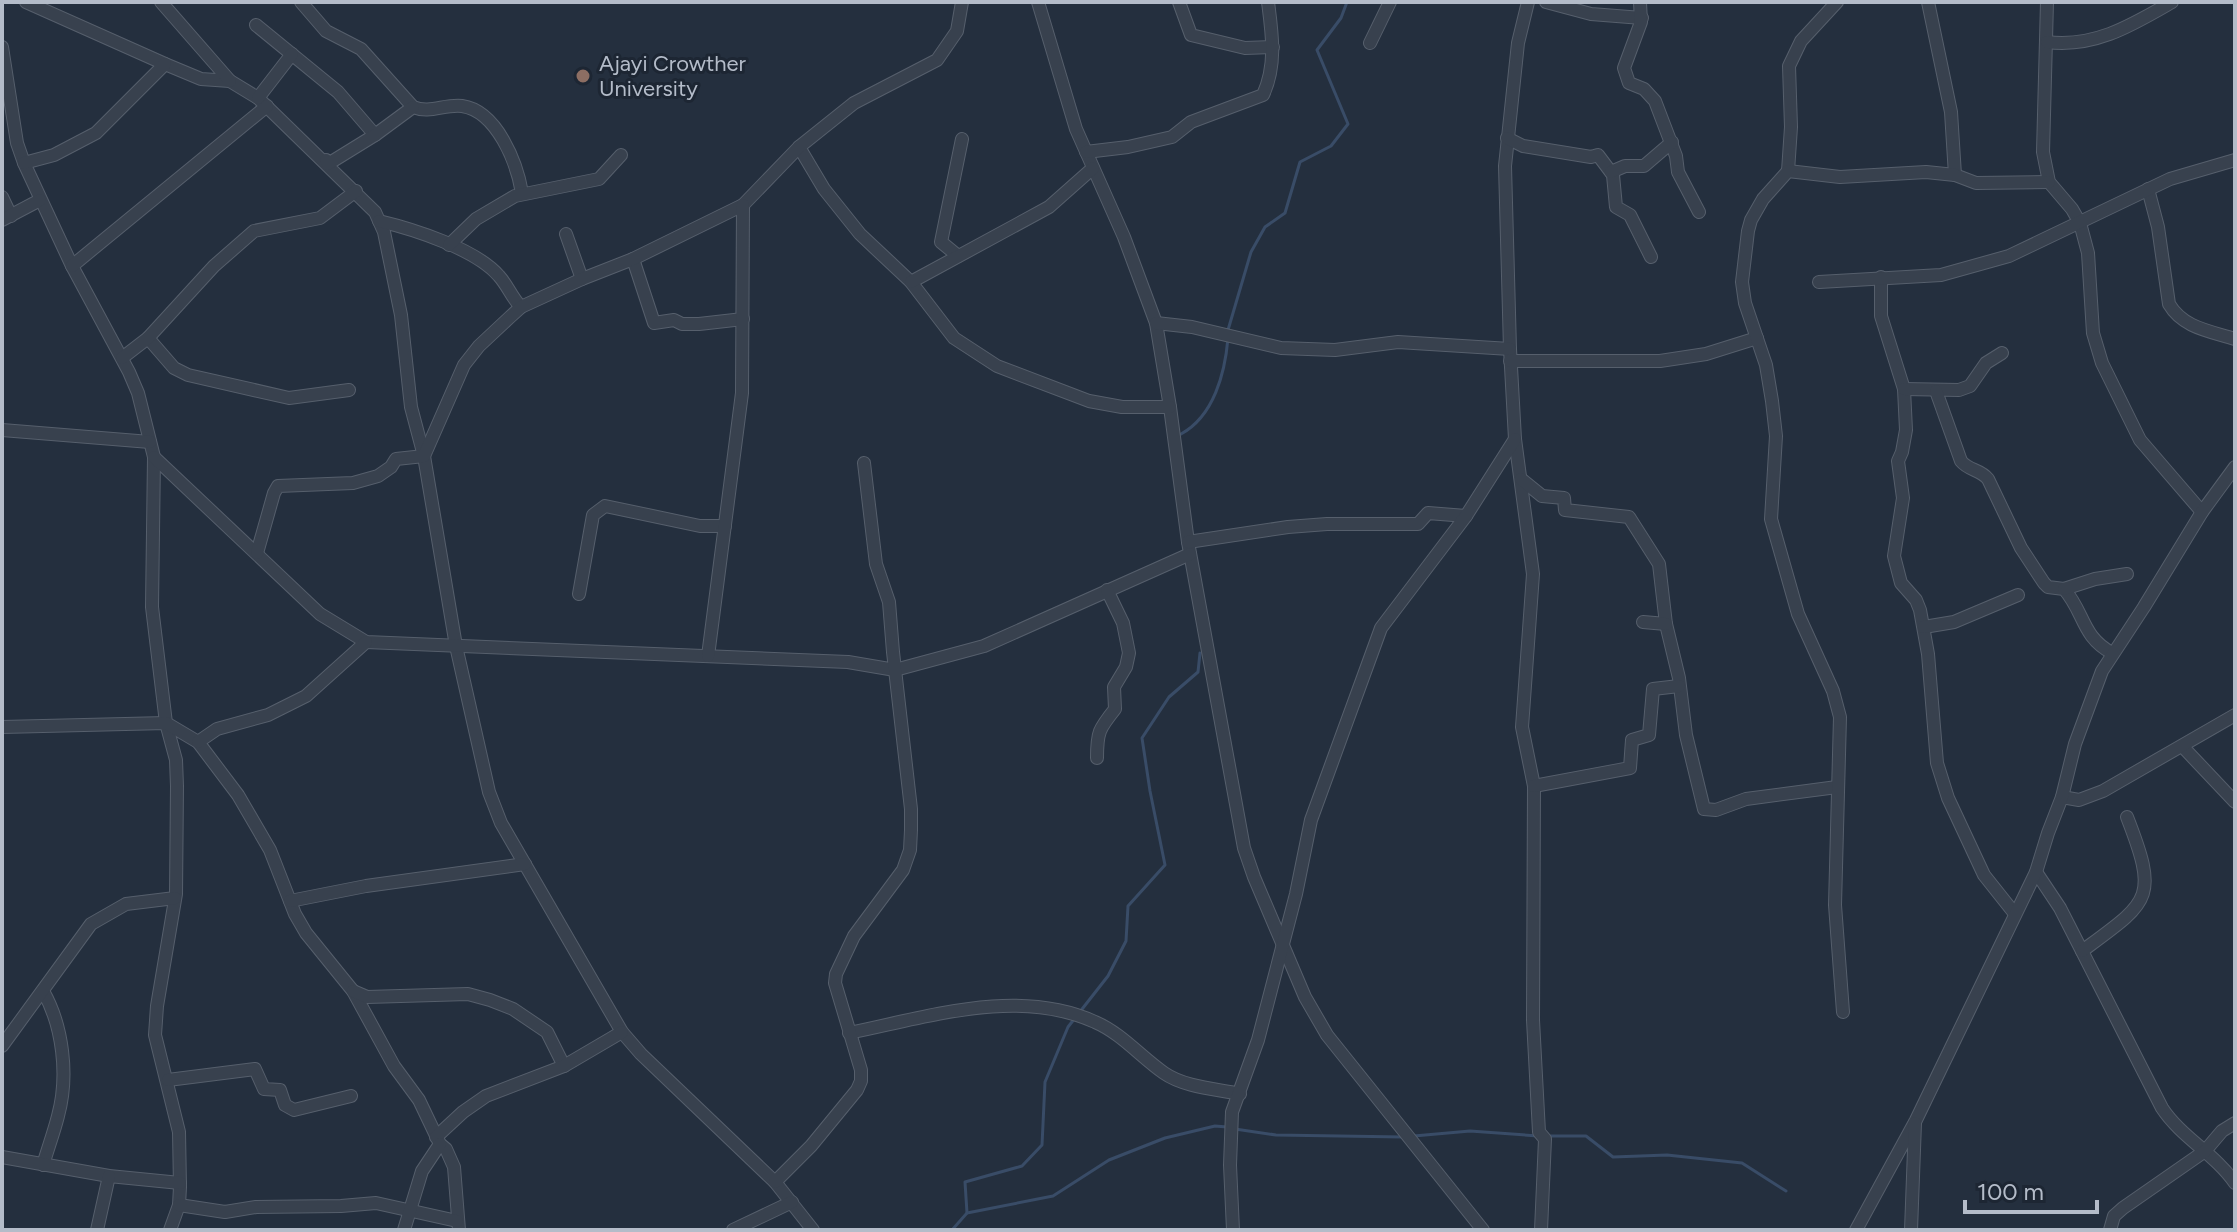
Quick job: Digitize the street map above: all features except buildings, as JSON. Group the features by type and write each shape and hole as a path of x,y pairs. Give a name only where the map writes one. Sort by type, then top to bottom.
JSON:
{"street":[{"path":"26,2 201,79 230,81"},
{"path":"161,2 230,81 262,102 375,212 384,232 401,315 411,407 424,456 456,646 489,792 501,823 622,1032 641,1054 775,1182 813,1230"},
{"path":"301,2 326,31 361,49 413,107 422,111 462,106 491,121 518,170 522,193"},
{"path":"424,456 464,365 479,346 521,307 633,259 743,205 799,147 854,103 937,60 957,31 962,2"},
{"path":"1038,2 1076,129 1124,237 1156,323 1189,548 1244,848 1254,877 1305,997 1327,1035 1483,1230"},
{"path":"1179,2 1191,35 1245,48 1273,47"},
{"path":"1086,152 1172,137 1191,122 1263,95 1268,84 1273,47 1268,2"},
{"path":"1370,43 1390,2"},
{"path":"1528,2 1518,43 1505,166 1515,439 1533,574 1522,727 1534,786 1533,973 1542,1135 1541,1230"},
{"path":"1546,2 1591,14 1642,18"},
{"path":"1640,2 1642,18 1624,68 1625,77 1633,86 1651,95 1672,142 1678,172 1699,212"},
{"path":"1837,2 1801,41 1789,66 1791,127 1788,171 1763,199 1748,231 1742,282 1745,303 1766,365 1776,436 1771,519 1798,614 1833,691 1840,717 1842,735 1837,787 1835,905 1843,1012"},
{"path":"1928,2 1951,112 1955,175"},
{"path":"2047,2 2043,152 2049,182 2080,223 2090,266 2093,333 2102,363 2140,440 2202,512"},
{"path":"2047,42 2069,45 2102,39 2172,2"},
{"path":"256,25 338,92 375,135"},
{"path":"2,47 17,143 24,163 72,266 138,393 154,457 152,607 166,723 176,760 177,786 175,898 155,1035 179,1132 179,1205 170,1230"},
{"path":"72,266 262,102 292,54"},
{"path":"24,163 54,155 96,133 165,64"},
{"path":"328,164 413,107"},
{"path":"1507,138 1523,146 1591,157 1598,155 1611,172 1616,207 1630,215 1651,257"},
{"path":"958,256 941,242 962,139"},
{"path":"1611,172 1625,166 1644,166 1672,142"},
{"path":"317,143 328,164"},
{"path":"799,147 824,189 860,234 911,282 954,338 997,366 1105,406 1170,407"},
{"path":"449,245 476,219 522,193 599,179 621,155"},
{"path":"1819,282 1941,275 2009,256 2170,179 2235,160"},
{"path":"911,282 1049,207 1093,168"},
{"path":"1788,171 1840,177 1926,172 1955,175 1976,183 2049,182"},
{"path":"2148,189 2158,227 2169,304 2182,321 2235,339"},
{"path":"122,358 148,338 214,266 254,231 320,218 356,191"},
{"path":"2,197 6,218 40,200"},
{"path":"708,656 742,393 743,205"},
{"path":"379,221 413,229 449,245 494,272 521,307"},
{"path":"566,234 582,279"},
{"path":"633,259 654,323 674,320 682,324 699,324 743,319"},
{"path":"1881,277 1881,316 1904,389 1906,430 1898,461 1903,498 1894,556 1901,583 1916,600 1924,627 1935,745 1948,798 1984,875 2015,914"},
{"path":"1156,323 1192,327 1281,348 1335,350 1398,342 1510,355 1660,361 1706,354 1757,338"},
{"path":"148,338 174,368 188,375 289,398 349,390"},
{"path":"1904,389 1959,390 1970,386 1986,363 2002,353"},
{"path":"1936,391 1961,461 1968,469 1983,472 1988,479 2021,548 2048,587 2064,589 2095,579 2127,574"},
{"path":"2,430 150,442"},
{"path":"1233,1230 1232,1112 1258,1040 1296,894 1311,820 1381,628 1466,516 1515,439"},
{"path":"257,553 278,486 353,483 378,476 396,459 424,456"},
{"path":"154,457 320,614 366,642 848,662 895,670 984,646 1107,590 1189,548 1288,527 1418,524 1428,513 1466,516"},
{"path":"775,1182 811,1146 861,1081 861,1070 835,983 836,974 854,936 903,870 910,850 911,809 889,602 876,564 864,463"},
{"path":"1856,1230 1916,1120 2036,872 2062,797 2075,744 2102,671 2202,512 2235,467"},
{"path":"1521,479 1542,496 1564,498 1565,510 1629,517 1659,564 1666,624 1671,636 1686,735 1704,809 1716,810 1746,799 1837,787"},
{"path":"579,594 593,515 600,508 605,506 700,526 725,526"},
{"path":"2064,589 2076,604 2087,634 2097,645 2112,653"},
{"path":"1097,758 1097,735 1101,724 1115,709 1114,687 1126,667 1129,653 1123,623 1107,590"},
{"path":"1924,627 1954,622 2018,595"},
{"path":"1643,622 1666,624"},
{"path":"198,742 217,729 268,715 306,696 366,642"},
{"path":"1534,786 1630,768 1632,740 1649,735 1653,689 1679,686"},
{"path":"2062,797 2079,800 2089,797 2183,747 2235,715"},
{"path":"2,727 166,723 198,742 225,776 270,850 306,933 353,991 394,1066 419,1100 438,1140 446,1149 454,1167 458,1225 411,1209 376,1203 256,1207 225,1212 179,1205"},
{"path":"2183,747 2235,802"},
{"path":"2082,951 2128,915 2145,890 2143,859 2127,817"},
{"path":"290,901 366,886 525,864"},
{"path":"2036,872 2060,908 2162,1108 2235,1183"},
{"path":"2,1046 91,924 126,904 175,898"},
{"path":"43,991 53,1008 59,1033 63,1075 59,1114 43,1165"},
{"path":"353,991 367,997 468,994 490,1000 513,1009 547,1032 564,1066"},
{"path":"849,1033 960,1011 1009,1005 1046,1007 1095,1021 1172,1078 1240,1094"},
{"path":"404,1230 422,1171 438,1140 463,1112 486,1096 564,1066 622,1032"},
{"path":"168,1080 255,1069 264,1089 280,1090 285,1105 294,1110 351,1096"},
{"path":"1911,1230 1916,1120"},
{"path":"2110,1230 2114,1216 2123,1208 2205,1151 2222,1131 2235,1123"},
{"path":"2,1157 109,1176 180,1183"},
{"path":"97,1230 109,1176"},
{"path":"733,1230 792,1202"}],"waterway":[{"path":"1228,330 1251,252 1265,227 1285,213 1300,162 1331,146 1348,124 1317,50 1341,18 1347,2"},
{"path":"1181,434 1210,405 1221,379 1228,338"},
{"path":"1079,1013 1108,976 1126,941 1128,906 1165,865 1142,738 1169,697 1198,672 1200,653"},
{"path":"952,1230 967,1213 965,1182 1022,1166 1042,1145 1045,1082 1068,1027 1075,1018"},
{"path":"967,1213 1053,1196 1109,1160 1165,1138 1215,1126 1227,1127"},
{"path":"1235,1129 1276,1135 1403,1137"},
{"path":"1414,1136 1470,1131 1538,1136"},
{"path":"1546,1136 1586,1136 1613,1157 1667,1155 1742,1163 1786,1191"}],"place":[{"name":"Ajayi Crowther University","path":"583,76"}]}
